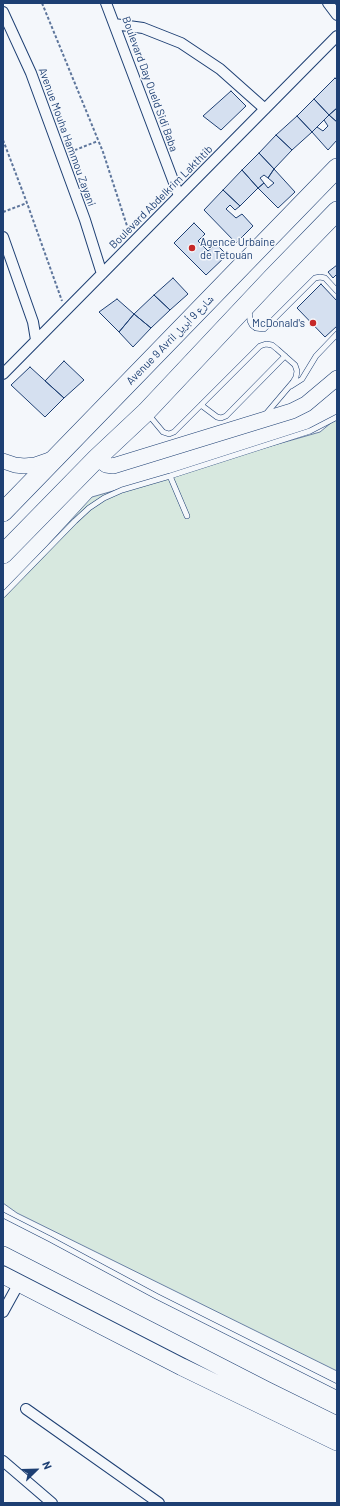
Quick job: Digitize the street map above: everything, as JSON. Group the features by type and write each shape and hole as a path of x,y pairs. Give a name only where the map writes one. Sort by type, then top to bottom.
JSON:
{"highway":[{"name":"Avenue 9 Avril شارع 9 أبريل","path":"3,512 337,168"},
{"path":"3,554 97,458 146,412 337,211"}],"main road":[{"path":"3,1255 337,1425"},
{"path":"3,1274 182,1367 337,1442"}],"street":[{"name":"Boulevard Day Oueld Sidi Baba","path":"106,3 179,196"},
{"path":"328,3 337,15"},
{"name":"Avenue Mouha Hammou Zayani","path":"3,12 31,73 85,220 102,274"},
{"path":"114,24 143,28 181,43 220,70 265,109"},
{"name":"Boulevard Abdelkrim Lakthtib","path":"3,374 337,36"},
{"path":"3,237 33,322 36,340"},
{"path":"97,458 106,465 113,466 292,411 306,404 337,378"},
{"path":"3,461 15,466 35,465 58,456"},
{"path":"3,1312 19,1283"},
{"path":"26,1409 159,1503"},
{"path":"3,1461 52,1503"}],"lane":[{"path":"249,303 250,321 256,328 260,329 267,326 315,278 325,278 337,291"},
{"path":"290,386 302,380 316,356 337,334"},
{"path":"146,412 163,432 169,434 174,432 260,346 266,344 272,345 285,356 295,365 297,371 296,377 290,386 259,421"},
{"path":"201,405 217,417 226,416 285,356"},
{"path":"3,595 89,508 104,498 122,490 310,431 337,417"},
{"path":"170,476 187,516"},
{"path":"3,1215 144,1290 308,1374 337,1387"}],"path":[{"path":"42,3 98,141 133,243"},
{"path":"3,140 66,311"},
{"path":"61,155 98,141"},
{"path":"3,212 27,203"}],"shaded area":[{"path":"337,418 337,1371 17,1213 3,1203 3,594 92,497 320,432"}],"building":[{"path":"335,78 337,80 337,108 329,115 314,99"},
{"path":"231,91 246,106 221,130 203,116"},
{"path":"314,99 329,115 312,132 297,116"},
{"path":"337,108 337,122 329,115"},
{"path":"329,115 337,122 337,140 328,150 312,132 317,127 323,131 328,126 324,120"},
{"path":"297,116 312,132 292,150 276,135"},
{"path":"276,135 292,150 274,169 259,153"},
{"path":"259,153 274,169 268,178 264,175 260,178 264,183 258,188 242,170"},
{"path":"274,169 295,192 278,208 258,188 264,183 268,188 274,183 268,178"},
{"path":"242,170 258,188 240,206 223,190"},
{"path":"223,190 240,206 235,210 230,205 226,209 236,218 242,214 253,226 236,243 204,210"},
{"name":"Agence Urbaine de Tetouan","path":"194,223 205,234 198,241 208,251 216,244 227,255 206,275 174,243"},
{"path":"337,265 337,274 333,278 328,272"},
{"path":"173,278 188,294 170,310 154,295"},
{"path":"321,284 337,301 337,326 325,337 297,308"},
{"path":"154,295 170,310 151,328 134,314"},
{"path":"117,299 134,314 119,332 99,312"},
{"path":"134,314 151,328 133,347 119,332"},
{"path":"64,361 84,380 64,398 45,381"},
{"path":"30,367 64,398 45,417 11,385"}],"place":[{"name":"Agence Urbaine de Tetouan","path":"192,248"},
{"name":"McDonald's","path":"313,323"}]}
